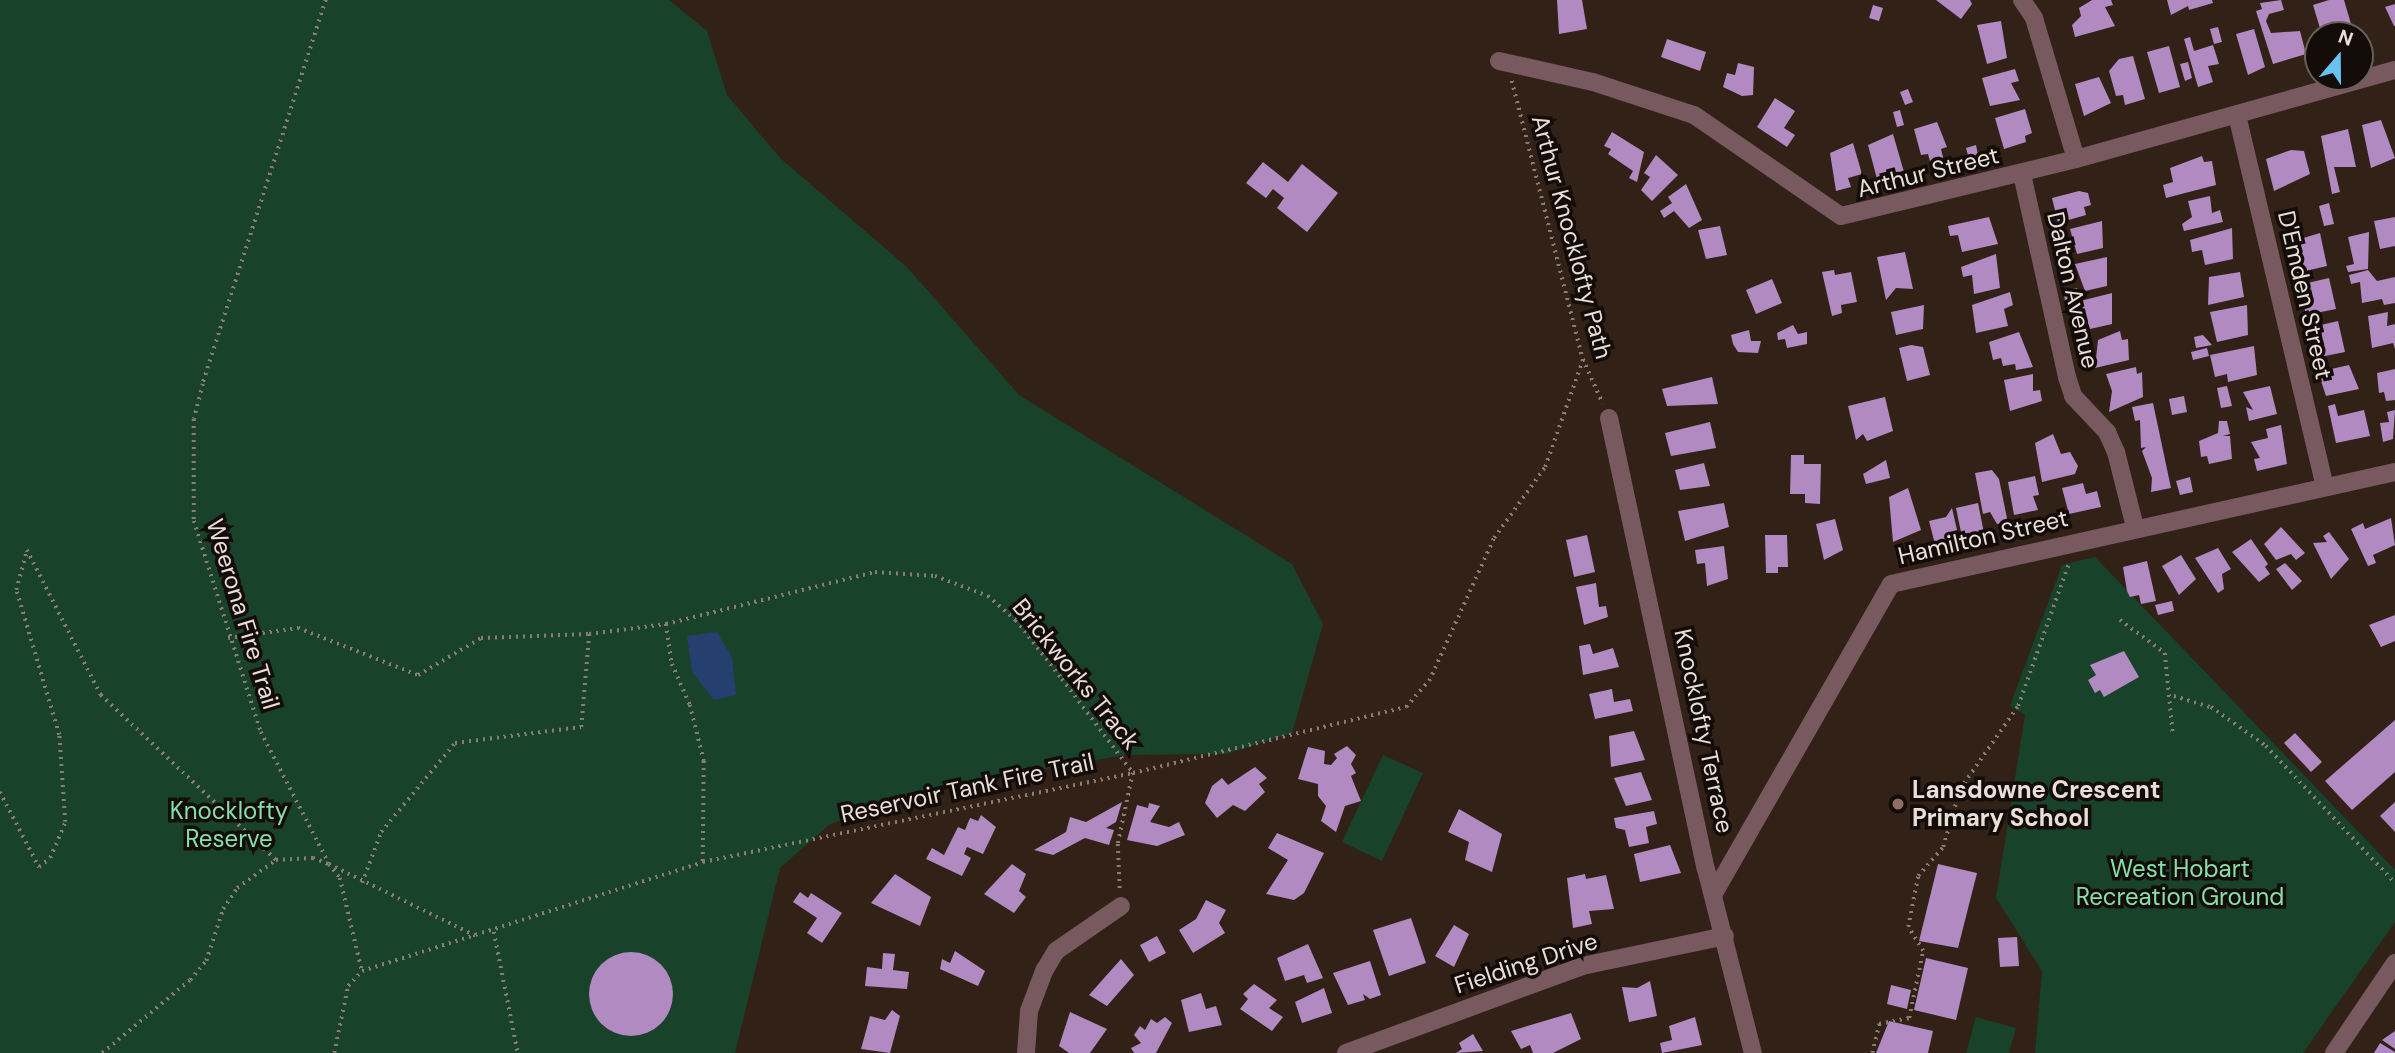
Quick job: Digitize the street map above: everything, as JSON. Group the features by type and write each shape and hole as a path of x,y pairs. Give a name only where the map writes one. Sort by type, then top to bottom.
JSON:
{"street":[{"path":"2022,0 2034,18 2076,159"},
{"name":"Arthur Street","path":"1503,62 1593,82 1694,115 1842,216 2022,174 2395,70"},
{"name":"D'Emden Street","path":"2237,115 2325,486"},
{"name":"Dalton Avenue","path":"2022,174 2073,396 2107,432 2116,452 2135,527"},
{"name":"Knocklofty Terrace","path":"1609,418 1713,895 1753,1053"},
{"name":"Hamilton Street","path":"1713,895 1891,584 2135,527 2395,472"},
{"path":"1026,1053 1029,1011 1044,971 1056,951 1121,906"},
{"name":"Fielding Drive","path":"1346,1053 1396,1045 1582,966 1725,936"},
{"path":"2334,1053 2395,963"}],"path":[{"name":"Weerona Fire Trail","path":"327,0 194,419 194,521 228,638 261,732 329,864 340,878 362,971"},
{"name":"Arthur Knocklofty Path","path":"1503,62 1583,359 1609,418"},
{"name":"Reservoir Tank Fire Trail","path":"362,971 480,937 703,862 1133,773 1406,707 1429,681 1494,538 1545,467 1583,359"},
{"path":"0,792 39,867 50,858 65,822 59,735 16,590 27,550 101,695 276,860"},
{"path":"1872,1053 1879,1024 1909,1018 1923,951 1908,927 1918,876 1943,847 1960,789 2018,706 2073,550"},
{"name":"Brickworks Track","path":"228,638 298,628 418,675 481,638 589,634 666,624 875,572 936,576 988,596 1016,620 1133,773"},
{"path":"2120,620 2165,653 2174,696 2174,734"},
{"path":"666,624 672,664 690,705 704,761 703,862"},
{"path":"362,883 381,832 455,743 581,727 589,634"},
{"path":"2174,696 2211,707 2266,746 2395,883"},
{"path":"1121,906 1118,844 1133,773"},
{"path":"103,1053 190,980 206,961 223,909 237,888 276,860 313,858 329,864 362,883 480,937"},
{"path":"494,932 518,1053"},
{"path":"334,1053 348,986 362,971"}],"green space":[{"name":"Knocklofty Reserve","path":"0,0 669,0 707,31 727,95 780,158 907,267 1019,395 1292,564 1323,624 1292,733 1226,754 1125,755 925,790 830,824 780,868 735,1053 0,1053"},
{"name":"West Hobart Recreation Ground","path":"2095,557 2395,870 2395,922 2303,1053 2035,1053 2042,971 1996,898 2025,715 2010,706 2062,565"},
{"path":"1383,755 1423,773 1382,861 1342,842"},
{"path":"1976,1017 2016,1028 2009,1053 1966,1053"}],"water":[{"path":"717,632 732,657 736,695 714,700 692,672 687,636"}],"building":[{"path":"1557,0 1582,0 1587,29 1559,34"},
{"path":"1936,0 1970,0 1972,4 1961,19"},
{"path":"2092,0 2111,0 2113,5 2105,7 2115,26 2075,37 2072,25 2081,16 2079,8"},
{"path":"2167,0 2212,0 2213,3 2189,10 2188,6 2171,15"},
{"path":"2281,0 2284,10 2269,14 2266,21 2271,33 2300,31 2304,55 2273,64 2256,11 2262,9 2260,3"},
{"path":"2329,0 2344,0 2350,21 2318,21 2313,5"},
{"path":"2395,4 2395,26 2394,26 2385,7"},
{"path":"1873,5 1883,8 1879,21 1869,18"},
{"path":"2001,21 2007,58 1987,64 1977,25"},
{"path":"2218,27 2222,42 2214,44 2210,29"},
{"path":"2254,29 2265,67 2248,75 2236,34"},
{"path":"2190,37 2194,51 2213,45 2219,64 2208,66 2213,82 2198,87 2184,39"},
{"path":"1667,39 1706,52 1700,71 1661,57"},
{"path":"2169,46 2180,87 2159,93 2147,52"},
{"path":"2133,56 2145,99 2125,105 2123,95 2116,96 2109,71 2119,59"},
{"path":"2188,62 2192,78 2185,81 2180,64"},
{"path":"1738,63 1754,67 1753,95 1742,96 1723,87 1727,73 1735,75"},
{"path":"2015,69 2019,81 2011,83 2020,100 1990,106 1982,78"},
{"path":"2099,77 2111,103 2084,116 2075,84"},
{"path":"1908,89 1913,102 1905,105 1900,92"},
{"path":"1775,98 1795,111 1784,128 1795,135 1787,147 1757,127"},
{"path":"2025,109 2032,133 2025,136 2026,142 2004,149 1995,118"},
{"path":"1900,110 1904,125 1897,127 1893,112"},
{"path":"2381,120 2395,158 2371,168 2362,125"},
{"path":"1937,122 1947,147 1941,149 1944,161 1931,165 1928,154 1921,155 1914,129"},
{"path":"2348,129 2356,167 2334,167 2340,192 2332,194 2321,136"},
{"path":"1612,132 1644,152 1637,182 1629,178 1633,171 1608,154 1611,149 1604,146"},
{"path":"1893,134 1904,172 1877,179 1868,145"},
{"path":"1853,143 1862,174 1848,178 1851,187 1836,191 1830,153"},
{"path":"1976,145 1979,160 1970,163 1966,148"},
{"path":"2291,150 2304,151 2310,174 2274,191 2266,159"},
{"path":"1656,155 1678,175 1652,201 1641,190 1650,177 1644,173"},
{"path":"2202,156 2204,162 2212,161 2216,185 2166,198 2163,185 2173,182 2170,168"},
{"path":"1263,162 1288,182 1302,164 1338,193 1307,232 1277,208 1284,198 1273,189 1266,198 1246,183"},
{"path":"1686,184 1702,220 1689,228 1674,211 1664,218 1660,211 1672,203 1668,197"},
{"path":"2079,191 2088,193 2091,205 2084,207 2086,215 2058,223 2052,198"},
{"path":"2210,196 2212,213 2220,210 2223,222 2184,231 2182,224 2192,217 2188,201"},
{"path":"2329,203 2334,224 2324,226 2319,206"},
{"path":"1989,217 1998,244 1962,252 1958,235 1950,236 1948,226"},
{"path":"2395,217 2395,246 2380,249 2374,221"},
{"path":"2102,221 2103,248 2077,254 2070,229"},
{"path":"1720,226 1727,255 1706,259 1698,230"},
{"path":"2063,227 2065,235 2051,239 2049,230"},
{"path":"2232,228 2233,259 2205,265 2202,250 2192,252 2190,240"},
{"path":"2369,232 2368,269 2348,272 2346,266 2354,264 2348,237"},
{"path":"2320,233 2327,266 2297,273 2290,242"},
{"path":"1905,252 1913,289 1896,288 1886,300 1877,257"},
{"path":"1996,254 2000,288 1974,294 1972,275 1963,277 1961,267"},
{"path":"2107,257 2107,286 2085,291 2075,264"},
{"path":"1834,270 1835,275 1851,272 1857,302 1841,305 1842,313 1832,316 1822,272"},
{"path":"2368,270 2377,281 2395,277 2395,303 2384,305 2382,299 2362,303 2360,282 2351,284 2349,275"},
{"path":"2240,272 2244,297 2208,305 2209,277"},
{"path":"2329,278 2336,309 2306,315 2299,285"},
{"path":"1772,279 1782,303 1756,314 1746,290"},
{"path":"2077,288 2079,297 2065,300 2063,291"},
{"path":"2010,292 2013,305 2004,309 2008,326 1976,333 1972,305"},
{"path":"2112,293 2112,324 2090,329 2080,301"},
{"path":"1924,305 1923,329 1896,335 1891,312"},
{"path":"2247,305 2248,335 2217,342 2210,312"},
{"path":"2388,312 2387,326 2395,324 2395,349 2393,343 2372,348 2368,316"},
{"path":"2338,321 2345,352 2315,358 2308,328"},
{"path":"1793,325 1798,334 1807,332 1807,344 1787,348 1785,339 1778,340 1777,333"},
{"path":"1749,330 1751,341 1761,341 1758,353 1738,352 1733,344 1731,335"},
{"path":"2120,331 2122,340 2128,339 2129,360 2095,368 2098,340"},
{"path":"2019,332 2033,367 2016,370 2015,364 2003,366 2001,358 1993,360 1989,342"},
{"path":"2203,335 2212,345 2196,348 2194,337"},
{"path":"1911,345 1923,347 1930,375 1907,381 1899,348"},
{"path":"2254,346 2257,375 2228,382 2227,374 2215,377 2210,355"},
{"path":"2207,348 2209,356 2193,360 2191,352"},
{"path":"2349,365 2359,389 2326,396 2318,372"},
{"path":"2136,367 2137,374 2142,372 2143,397 2109,412 2112,391 2106,374"},
{"path":"2395,369 2395,400 2386,401 2384,392 2379,393 2377,373"},
{"path":"2033,374 2033,391 2040,390 2042,401 2010,411 2004,380"},
{"path":"1712,377 1718,404 1667,406 1662,389"},
{"path":"2227,386 2232,406 2221,408 2217,388"},
{"path":"2270,386 2277,414 2249,421 2246,407 2253,410 2243,392"},
{"path":"2184,396 2187,412 2172,415 2169,399"},
{"path":"1885,397 1893,431 1867,441 1863,434 1856,440 1848,406"},
{"path":"2153,403 2171,488 2151,492 2152,478 2142,451 2146,447 2141,448 2140,420 2135,421 2132,407"},
{"path":"2335,404 2338,416 2364,410 2370,436 2336,443 2328,406"},
{"path":"2395,410 2393,439 2383,442 2380,423 2389,422 2387,412"},
{"path":"2219,421 2227,421 2230,434 2223,436 2230,436 2232,459 2209,464 2207,456 2201,457 2199,441 2218,433"},
{"path":"1710,422 1716,448 1671,456 1665,433"},
{"path":"2281,425 2287,464 2257,471 2254,459 2260,458 2251,442 2268,438 2266,429"},
{"path":"2053,434 2061,454 2070,452 2078,466 2075,474 2042,482 2035,443"},
{"path":"1791,455 1804,455 1804,464 1821,464 1820,504 1805,503 1805,494 1790,494"},
{"path":"1886,460 1890,478 1866,484 1863,474"},
{"path":"1704,463 1710,486 1680,490 1675,470"},
{"path":"1992,470 1999,479 2008,523 1997,524 1990,512 1983,514 1975,473"},
{"path":"2035,476 2039,495 2033,496 2038,510 2014,515 2008,482"},
{"path":"2190,477 2193,492 2180,495 2176,481"},
{"path":"2083,483 2086,494 2097,491 2101,507 2069,514 2062,488"},
{"path":"1908,488 1921,530 1893,542 1889,497"},
{"path":"1724,503 1729,527 1685,541 1678,511"},
{"path":"1978,503 1984,533 1962,537 1956,508"},
{"path":"1952,508 1960,543 1936,548 1929,521 1946,517"},
{"path":"2391,518 2395,545 2373,555 2376,563 2368,566 2351,529 2363,523 2365,529"},
{"path":"1835,519 1843,550 1824,560 1816,524"},
{"path":"2281,527 2305,553 2296,560 2291,554 2276,560 2264,544"},
{"path":"2329,532 2349,559 2331,579 2313,543 2327,542 2323,536"},
{"path":"1587,535 1595,572 1574,577 1566,540"},
{"path":"1765,535 1787,535 1788,567 1778,567 1778,573 1766,573"},
{"path":"2251,539 2268,564 2265,567 2270,574 2259,582 2232,552"},
{"path":"1724,546 1728,579 1707,586 1705,563 1697,564 1695,550"},
{"path":"2218,548 2231,569 2222,574 2224,589 2218,593 2195,558"},
{"path":"2181,555 2196,579 2179,595 2162,566"},
{"path":"2147,561 2156,601 2141,604 2139,595 2130,597 2127,591 2123,567"},
{"path":"2285,563 2302,581 2292,590 2276,569"},
{"path":"1596,583 1599,607 1606,606 1608,617 1584,625 1576,587"},
{"path":"2172,601 2174,611 2158,615 2155,605"},
{"path":"2395,615 2395,641 2381,647 2369,625"},
{"path":"1590,644 1593,654 1613,648 1619,667 1583,675 1579,646"},
{"path":"2124,651 2139,677 2104,697 2100,690 2095,693 2088,680 2096,675 2090,665"},
{"path":"1612,689 1614,702 1630,699 1633,711 1595,719 1589,694"},
{"path":"2395,720 2395,772 2352,810 2325,781"},
{"path":"1634,731 1645,760 1611,767 1609,736"},
{"path":"2295,733 2322,762 2311,772 2284,743"},
{"path":"1347,746 1356,755 1351,764 1356,773 1351,776 1361,801 1345,806 1336,832 1321,821 1326,806 1318,796 1318,784 1298,779 1308,747 1325,751 1324,764 1331,765 1337,758 1334,754"},
{"path":"1255,767 1267,778 1259,784 1265,792 1245,811 1233,805 1217,818 1205,803 1212,786 1222,778 1228,785"},
{"path":"1641,772 1652,800 1626,806 1614,778"},
{"path":"1122,802 1116,822 1106,828 1114,830 1109,845 1085,838 1053,855 1034,850 1066,832 1070,817 1086,822"},
{"path":"2395,802 2395,832 2380,816"},
{"path":"1149,803 1160,806 1150,822 1169,827 1179,822 1185,835 1157,846 1127,840 1137,805 1148,808"},
{"path":"1459,809 1502,834 1492,872 1465,860 1469,842 1448,832"},
{"path":"1654,811 1657,824 1646,827 1649,843 1629,847 1625,830 1616,828 1614,818"},
{"path":"981,815 996,827 983,854 967,847 964,854 971,858 962,876 926,859 932,848 944,855 958,827 965,830 970,818 978,821"},
{"path":"1277,833 1324,853 1304,893 1294,900 1266,894 1288,860 1268,848"},
{"path":"1670,845 1681,873 1640,882 1634,854"},
{"path":"1012,864 1026,874 1019,891 1026,897 1014,913 984,894"},
{"path":"1938,864 1977,873 1958,948 1919,941"},
{"path":"895,874 931,897 920,926 871,903"},
{"path":"1585,874 1586,879 1606,875 1614,909 1589,911 1592,924 1573,928 1567,878"},
{"path":"800,892 808,898 811,893 842,913 822,943 807,933 817,918 793,902"},
{"path":"1206,900 1226,910 1219,923 1225,933 1193,953 1179,930 1196,919"},
{"path":"1411,918 1426,963 1389,976 1373,930"},
{"path":"1454,925 1469,934 1454,967 1435,956"},
{"path":"1157,936 1166,953 1149,962 1140,945"},
{"path":"2017,937 2019,966 2000,967 1998,938"},
{"path":"1308,944 1323,978 1307,983 1304,975 1285,981 1277,958"},
{"path":"955,951 985,971 978,986 940,969 942,959 950,963"},
{"path":"631,952 647,955 661,964 670,978 673,994 670,1010 661,1024 647,1033 631,1036 615,1033 601,1024 592,1010 589,994 592,978 601,964 615,955"},
{"path":"883,953 895,954 893,970 909,972 907,989 865,986 867,967 882,969"},
{"path":"1926,958 1968,968 1956,1020 1914,1010"},
{"path":"1121,959 1134,975 1107,1006 1089,995"},
{"path":"1370,961 1381,995 1370,999 1363,994 1365,1000 1348,1005 1333,973"},
{"path":"1650,981 1657,1016 1629,1022 1622,987 1637,988"},
{"path":"1254,984 1277,1000 1269,1008 1283,1017 1272,1031 1240,1009 1248,999 1243,994"},
{"path":"1891,985 1911,990 1907,1009 1887,1004"},
{"path":"1324,988 1332,1013 1302,1023 1295,1002"},
{"path":"1201,993 1206,1009 1216,1006 1222,1025 1189,1032 1181,1000"},
{"path":"892,1010 900,1016 890,1053 861,1049 870,1016 885,1020"},
{"path":"1070,1012 1107,1029 1090,1053 1069,1053 1059,1046"},
{"path":"1571,1013 1581,1039 1553,1053 1533,1053 1530,1045 1521,1049 1511,1031"},
{"path":"1165,1017 1172,1023 1156,1053 1134,1053 1131,1048 1141,1043 1134,1035 1140,1026 1145,1030 1151,1019 1157,1023"},
{"path":"1695,1017 1702,1045 1662,1053 1660,1043 1672,1040 1669,1026"},
{"path":"1889,1021 1933,1031 1928,1053 1876,1053"},
{"path":"2395,1031 2395,1049 2382,1040"},
{"path":"1473,1034 1483,1051 1456,1053 1462,1049 1459,1043"},
{"path":"2380,1043 2395,1052 2395,1053 2374,1053"}],"place":[{"name":"Lansdowne Crescent Primary School","path":"1898,804"}]}
